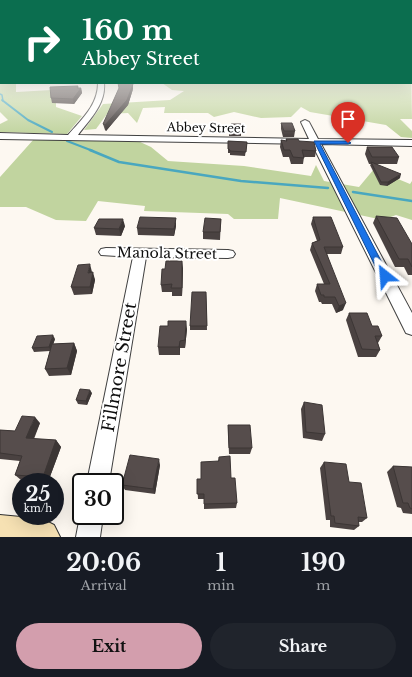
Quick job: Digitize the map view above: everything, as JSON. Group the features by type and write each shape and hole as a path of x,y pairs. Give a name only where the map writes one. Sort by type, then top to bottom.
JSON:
{"main road":[{"path":"0,532 42,537"}],"street":[{"path":"71,137 100,99 102,92 101,85"},
{"path":"305,122 412,328"},
{"name":"Abbey Street","path":"0,136 412,143"},
{"name":"Manola Street","path":"106,252 228,254"},
{"name":"Fillmore Street","path":"100,473 140,253"},
{"path":"88,537 90,525"}],"green space":[{"path":"0,85 16,85 16,92 52,90 56,98 56,107 82,116 67,134 0,132 0,124 8,120 0,112"},
{"path":"165,85 411,85 412,119 400,119 412,131 412,138 401,137 386,125 310,112 301,107 291,117 261,118 234,112 214,117 208,113 164,113 165,107 143,108 137,123 128,113 107,114 96,129 84,130 103,104 170,100 184,91 172,90"},
{"path":"34,139 138,141 151,147 168,161 244,166 311,176 316,165 324,181 359,187 374,169 410,184 412,181 412,220 396,215 383,220 280,198 278,219 234,219 228,214 144,211 145,206 98,201 86,221 56,220 26,207 0,207 0,177"}],"building":[{"path":"118,85 133,85 127,100 105,125 103,124 119,88"},
{"path":"78,86 77,88 81,88 73,99 51,98 50,87"},
{"path":"281,123 292,123 295,131 284,131"},
{"path":"231,124 241,124 241,133 229,133"},
{"path":"286,139 298,139 299,141 314,142 316,151 302,150 304,158 293,157 290,150 284,150 281,140 287,141"},
{"path":"228,141 247,142 246,152 230,151 228,149"},
{"path":"367,147 392,147 399,157 372,157"},
{"path":"371,162 401,174 388,182 381,182"},
{"path":"376,216 397,218 412,244 412,267 408,259 399,259"},
{"path":"140,217 176,218 174,229 137,228"},
{"path":"313,217 331,217 343,247 324,247 346,303 339,306 335,297 324,297 324,295 321,295 317,284 330,284 312,243 320,240"},
{"path":"205,218 221,219 220,232 203,232"},
{"path":"99,219 123,219 119,229 94,228"},
{"path":"166,261 182,261 182,288 171,288 172,284 161,285 162,269 165,269"},
{"path":"90,264 88,273 93,272 90,287 71,287 78,265"},
{"path":"192,292 206,292 207,326 190,326"},
{"path":"349,313 367,313 372,326 378,326 382,336 375,336 380,350 362,349"},
{"path":"168,321 186,321 185,340 180,341 179,347 158,347 160,326 168,326"},
{"path":"53,335 49,347 32,348 37,336"},
{"path":"74,343 67,368 45,369 52,344"},
{"path":"80,389 90,390 86,401 76,400"},
{"path":"304,402 322,405 325,434 306,432"},
{"path":"22,416 35,417 26,438 56,440 44,473 16,473 22,456 0,453 0,430 15,431"},
{"path":"228,425 250,425 252,448 229,448"},
{"path":"130,455 159,459 153,489 124,485 124,478"},
{"path":"230,456 231,478 235,478 237,503 204,504 204,494 197,494 197,479 201,479 201,462 219,461 219,457"},
{"path":"324,462 346,464 349,482 361,483 367,518 358,517 359,526 335,523 334,516 331,516"},
{"path":"393,466 412,467 412,509 408,503 403,503"}],"waterway":[{"path":"0,94 2,95 3,101"},
{"path":"3,101 28,120 52,132"},
{"path":"67,141 93,151"},
{"path":"90,150 119,162 241,181 328,188"},
{"path":"353,192 412,201"}],"route":[{"path":"348,143 316,142 385,276"}]}
